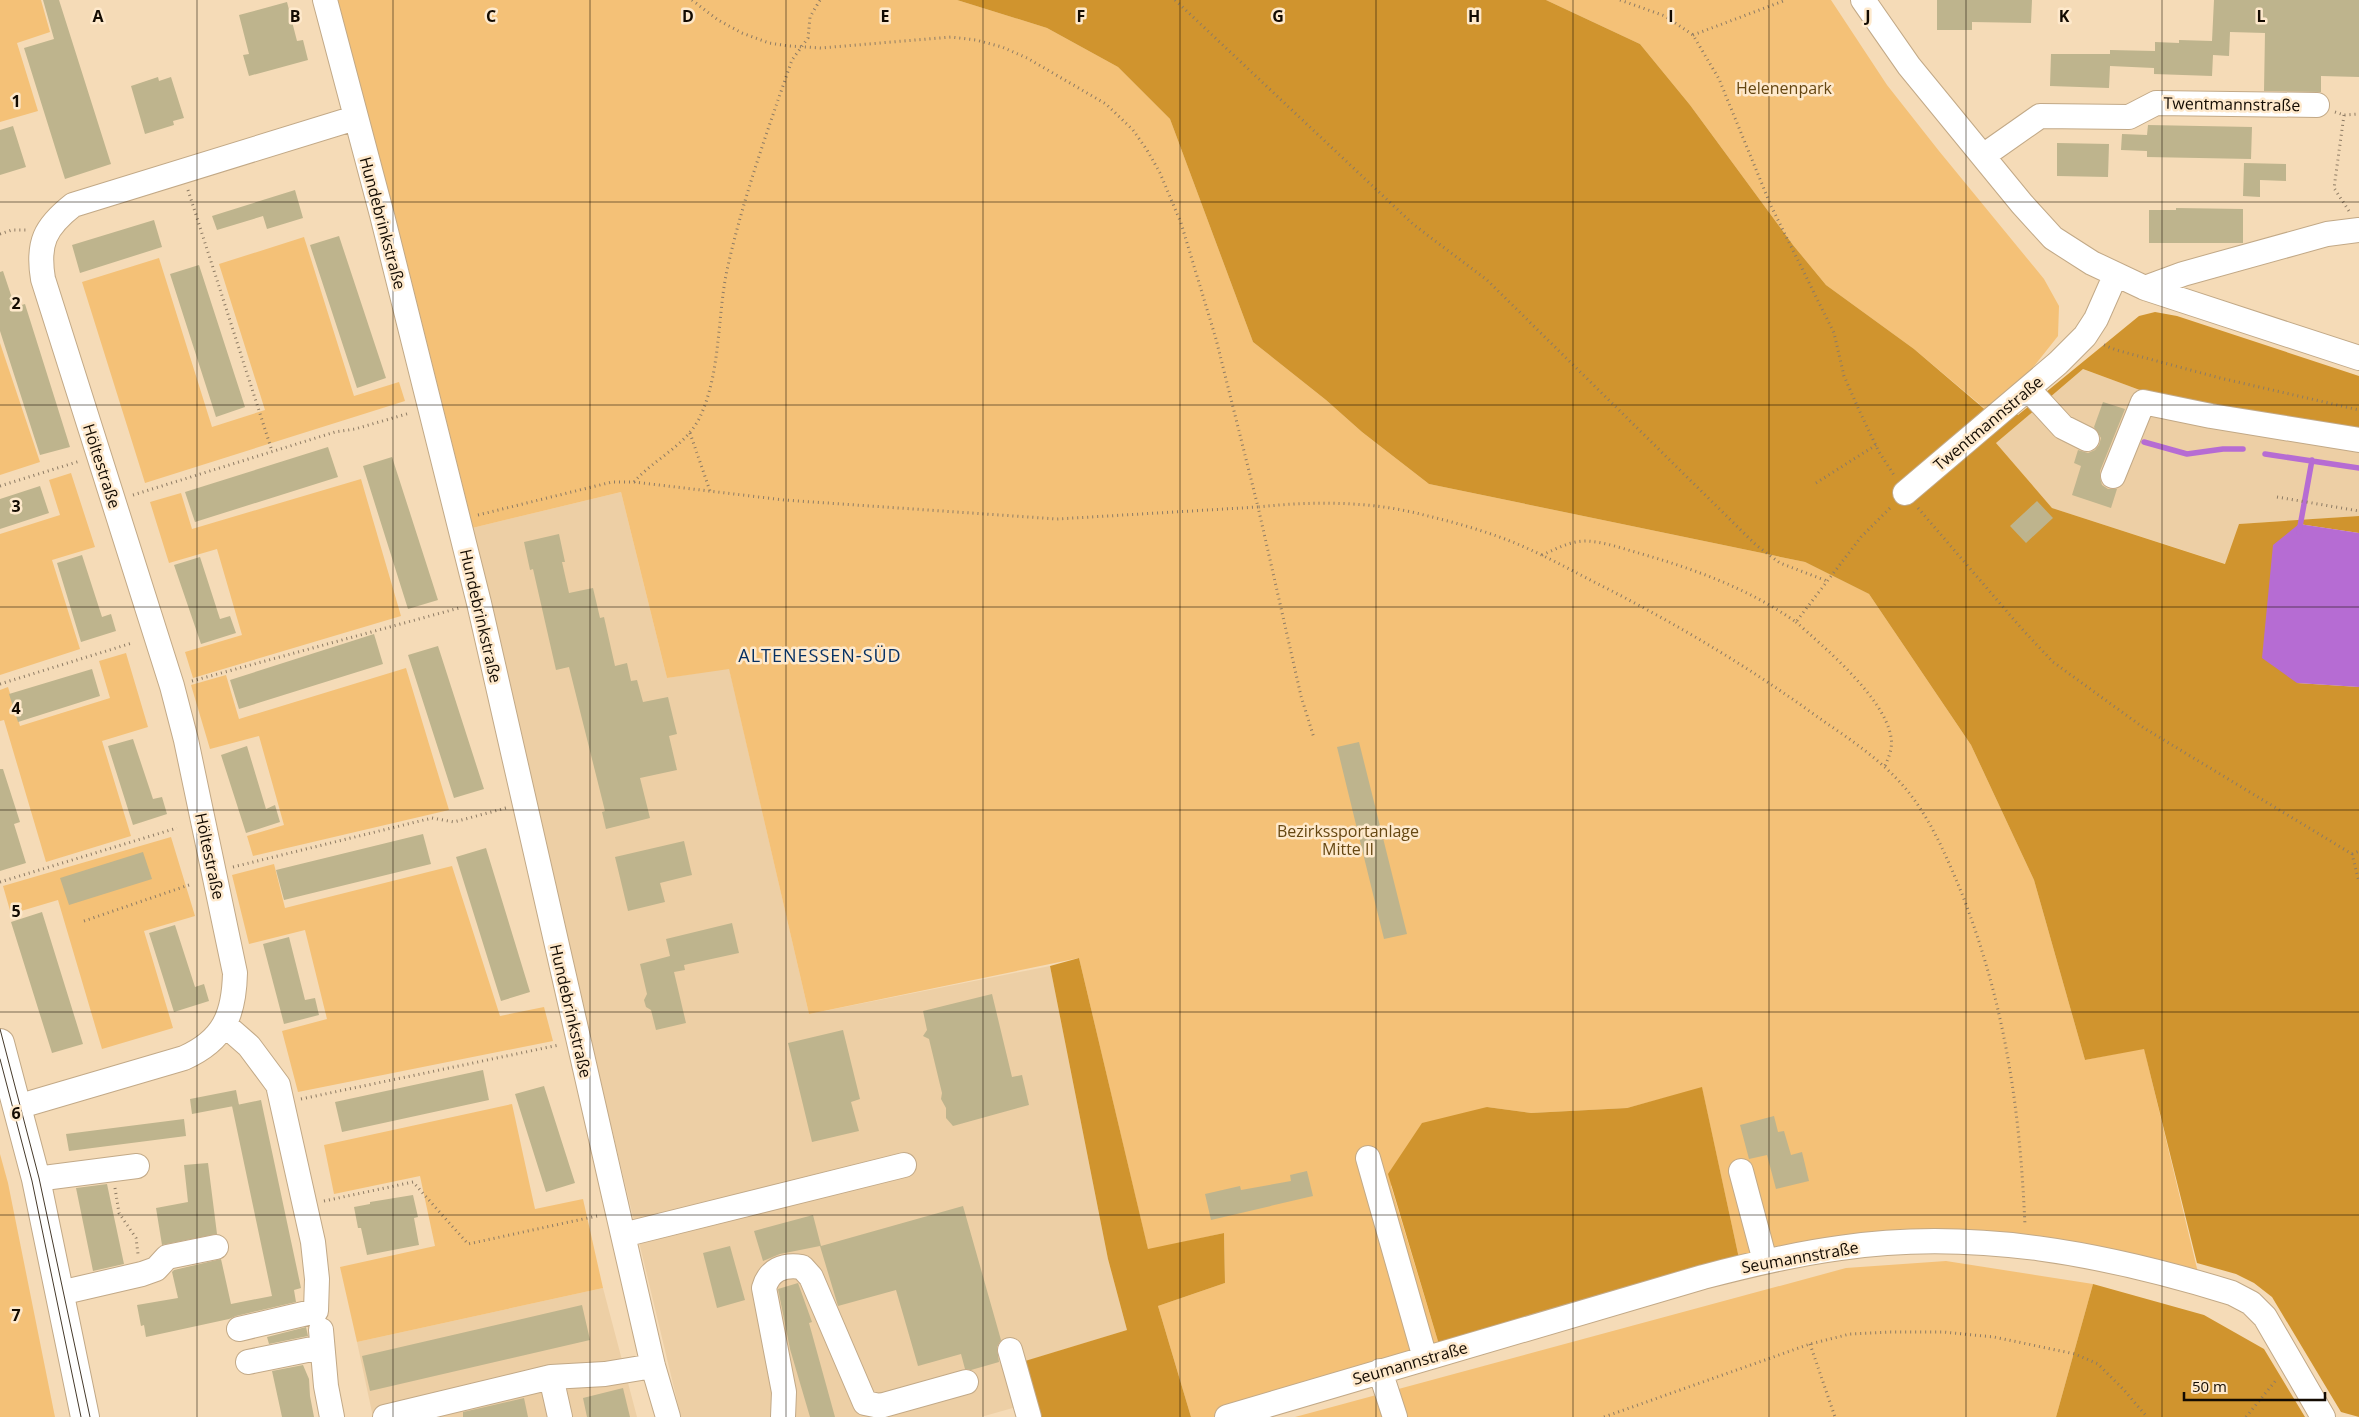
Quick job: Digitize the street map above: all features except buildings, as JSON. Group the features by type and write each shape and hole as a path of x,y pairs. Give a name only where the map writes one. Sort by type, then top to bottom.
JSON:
{"main road":[{"path":"0,1043 36,1179 85,1417"}],"street":[{"name":"Hundebrinkstraße","path":"325,0 458,520 653,1366 668,1417"},
{"path":"1863,0 1909,66 2053,238 2115,276 2145,288 2359,358"},
{"name":"Twentmannstraße","path":"1983,156 2040,116 2129,117 2156,103 2317,106"},
{"name":"Höltestraße","path":"17,1107 184,1058 201,1050 225,1025 234,994 235,972 186,740 172,686 43,279 40,261 42,243 56,219 74,205 356,118"},
{"path":"2145,288 2183,274 2356,225"},
{"name":"Twentmannstraße","path":"1900,485 2028,389 2085,336 2096,320 2115,276"},
{"path":"2028,389 2062,427 2088,439"},
{"path":"2113,476 2143,402 2210,416 2359,440"},
{"path":"225,1025 249,1046 278,1085 283,1102 313,1242 326,1386 332,1417"},
{"path":"1368,1158 1425,1358"},
{"path":"36,1179 136,1166"},
{"path":"623,1235 904,1166"},
{"path":"1741,1171 1765,1261"},
{"name":"Seumannstraße","path":"1227,1417 1703,1276 1765,1261 1842,1247 1911,1242 1978,1242 2074,1252 2232,1293 2251,1303 2265,1316 2323,1417"},
{"path":"60,1293 142,1274 156,1269 167,1257 216,1247"},
{"path":"783,1417 784,1392 764,1288 766,1279 771,1273 785,1267 802,1267 808,1272 865,1403 880,1406 966,1382"},
{"path":"239,1329 320,1329"},
{"path":"248,1362 320,1329"},
{"path":"1010,1350 1029,1417"},
{"path":"385,1417 551,1377 605,1374 653,1366"},
{"path":"1380,1371 1395,1417"},
{"path":"551,1377 560,1417"}],"path":[{"path":"692,0 718,20 742,33 769,43 821,48 951,38 976,40 1002,47 1027,58 1078,86 1106,104 1133,130 1160,173 1190,249 1216,339 1258,507 1301,696 1314,738"},
{"path":"634,482 642,473 679,445 690,433 705,402 713,372 727,273 739,217 792,60 808,38 810,17 820,0"},
{"path":"1175,0 1414,225 1487,280 1756,545 1780,563 1827,581"},
{"path":"1620,0 1665,16 1693,35 1719,79 1771,206 1834,333 1844,376 1876,445 1900,485 2022,630 2053,662 2144,728 2352,854 2359,882"},
{"path":"1693,35 1786,0"},
{"path":"2356,225 2334,188 2344,115 2359,114"},
{"path":"182,173 272,451"},
{"path":"2085,336 2116,350 2148,360 2359,410"},
{"path":"113,501 272,451 430,407"},
{"path":"690,433 710,491"},
{"path":"1816,483 1876,445"},
{"path":"0,486 86,459"},
{"path":"458,520 612,482 634,482 784,500 1056,519 1323,503 1386,508 1421,514 1510,541 1541,555 1632,601 1719,650 1785,693 1885,767 1910,794 1933,830 1948,861 1973,922 1994,994 2015,1096 2021,1144 2026,1246"},
{"path":"1796,622 1900,485"},
{"path":"2277,497 2359,511"},
{"path":"1541,555 1565,544 1585,541 1612,546 1668,562 1720,580 1750,593 1796,622 1831,654 1879,707 1891,738 1890,755 1885,767"},
{"path":"172,686 478,603"},
{"path":"0,684 132,643"},
{"path":"213,872 432,818 454,822 523,804"},
{"path":"0,882 178,828"},
{"path":"2352,854 2359,851"},
{"path":"84,921 189,885"},
{"path":"283,1102 578,1041"},
{"path":"112,1168 119,1213 136,1238 142,1274"},
{"path":"305,1206 413,1182 468,1244 617,1211"},
{"path":"1604,1417 1810,1344 1850,1334 1943,1332 1994,1337 2075,1354 2098,1364 2147,1417"},
{"path":"1810,1344 1835,1417"},
{"path":"2246,1417 2290,1361"}],"shaded area":[{"path":"957,0 1546,0 1640,44 1690,105 1793,245 1826,285 1914,349 1989,413 2005,403 2018,415 2139,316 2155,312 2177,316 2359,376 2359,431 2156,396 2083,369 1996,443 2052,508 2225,564 2239,524 2359,516 2359,533 2299,524 2297,683 2359,687 2359,1417 2341,1412 2272,1297 2254,1283 2236,1274 2197,1263 2144,1049 2085,1060 2034,880 1971,745 1869,594 1805,562 1429,484 1362,432 1326,400 1253,342 1170,119 1118,67 1047,28"},
{"path":"2083,369 2156,396 2359,431 2359,516 2240,524 2226,564 2052,508 1996,443"},
{"path":"621,492 667,678 729,668 809,1014 1050,966 1108,1259 1127,1330 1023,1362 1020,1406 981,1417 681,1417 468,529"},
{"path":"2299,524 2359,533 2359,687 2297,683 2262,658 2273,545"},
{"path":"1079,958 1148,1249 1224,1233 1225,1283 1158,1306 1191,1417 1041,1417 1025,1361 1127,1330 1108,1259 1050,966"},
{"path":"1702,1087 1740,1263 1440,1348 1388,1174 1422,1123 1487,1107 1531,1113 1627,1108"},
{"path":"2093,1284 2204,1315 2264,1349 2305,1417 2056,1417"},
{"path":"603,1288 637,1417 373,1417 357,1342"}],"green space":[{"path":"0,0 41,0 50,32 17,43 38,111 0,122"},
{"name":"Bezirkssportanlage Mitte II","path":"333,0 957,0 1047,28 1118,67 1170,119 1253,342 1326,400 1362,432 1429,484 1805,562 1869,594 1971,745 2034,880 2085,1060 2144,1048 2200,1281 2048,1244 1740,1263 1702,1088 1627,1108 1531,1113 1487,1107 1391,1186 1440,1348 1218,1417 1191,1417 1158,1306 1225,1283 1224,1233 1148,1250 1079,958 809,1014 729,669 667,678 621,492 468,529"},
{"name":"Helenenpark","path":"1546,0 1831,0 1887,85 2044,279 2059,306 2058,336 2005,403 1990,413 1914,349 1826,285 1793,245 1690,105 1640,44"},
{"path":"304,237 354,396 399,382 405,401 145,483 82,282 159,258 212,427 265,410 219,264"},
{"path":"0,343 40,462 0,475"},
{"path":"71,473 95,547 52,560 80,649 0,675 0,534 60,515 49,480"},
{"path":"361,479 401,616 193,678 185,652 242,635 217,549 169,563 150,502 181,493 192,529"},
{"path":"126,653 148,727 102,741 131,836 46,862 4,720 0,721 0,690 8,687 20,726 110,698 99,661"},
{"path":"406,668 449,810 253,856 247,836 284,825 259,736 210,749 191,685 226,675 239,719"},
{"path":"171,837 195,916 144,931 173,1028 102,1049 58,900 11,914 3,886"},
{"path":"274,864 285,908 452,866 500,1016 544,1007 553,1041 298,1092 282,1031 327,1019 305,930 249,944 232,875"},
{"path":"512,1104 535,1209 583,1199 603,1288 357,1342 340,1267 435,1246 420,1176 334,1194 324,1145"},
{"path":"0,1154 8,1183 55,1417 0,1417"},
{"path":"1946,1261 2093,1284 2056,1417 1295,1417 1846,1268"}],"waterway":[{"path":"2144,442 2187,454 2223,449 2243,449"},
{"path":"2265,454 2359,468"},
{"path":"2299,532 2312,460"}],"tram line":[{"path":"0,1029 39,1178 90,1417"},
{"path":"0,1059 32,1181 81,1417"}],"district":[{"name":"ALTENESSEN-SÜD","path":"820,655"}]}
